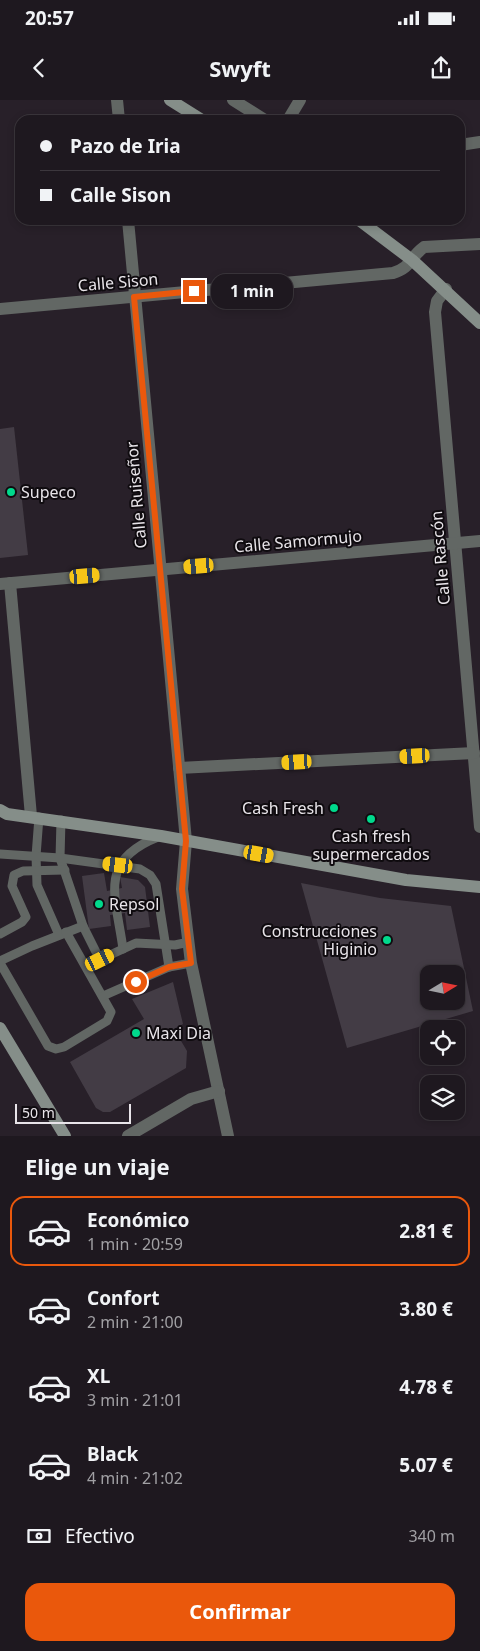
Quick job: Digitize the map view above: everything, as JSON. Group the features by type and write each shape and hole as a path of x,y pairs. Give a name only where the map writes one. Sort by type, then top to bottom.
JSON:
{"street":[{"path":"117,100 118,115"},
{"path":"170,100 194,115"},
{"path":"233,100 257,115"},
{"path":"291,115 300,100"},
{"path":"465,144 480,142"},
{"name":"Calle Ruiseñor","path":"128,225 159,570 186,841 182,889 191,963 228,1136"},
{"path":"366,225 412,260 446,289 480,323"},
{"name":"Calle Sison","path":"0,309 393,273 406,269 424,247 480,244"},
{"name":"Calle Rascón","path":"446,289 437,301 435,312 480,827"},
{"name":"Calle Samormujo","path":"5,583 480,541"},
{"path":"5,583 35,817"},
{"path":"179,768 474,753"},
{"path":"2,814 61,820 161,836 406,880 480,887"},
{"path":"0,1028 64,1136"},
{"path":"128,1136 191,1099 219,1091"}],"lane":[{"path":"35,817 37,885 62,934 86,966 111,1012 107,1021 64,1047 52,1048 48,1046 0,962 62,934 83,926"},
{"path":"61,820 60,858 83,926 100,960"},
{"path":"123,949 114,879 118,865 142,843 161,836"},
{"path":"0,854 60,858 140,869 154,879 169,967"},
{"path":"0,934 22,922 26,917 12,886 14,876 23,871 65,870"},
{"path":"86,966 136,943 164,945 189,942"},
{"path":"104,996 169,967 191,963"}],"building":[{"name":"Supeco","path":"14,427 28,555 0,558 0,429"},
{"path":"104,873 107,891 122,888 120,877 138,880 145,887 150,927 127,930 125,913 110,915 111,926 89,929 82,876"},
{"name":"Construcciones Higinio","path":"301,883 380,898 451,906 463,965 420,965 420,1010 465,1010 465,973 473,1011 442,1020 420,1020 420,1027 347,1048"},
{"path":"173,982 183,1024 174,1029 187,1051 186,1068 110,1112 103,1112 96,1108 70,1062 144,1019 132,999"}],"place":[{"name":"Supeco","path":"11,492"},
{"name":"Cash Fresh","path":"334,808"},
{"name":"Cash fresh supermercados","path":"371,819"},
{"name":"Repsol","path":"99,904"},
{"name":"Construcciones Higinio","path":"387,940"},
{"name":"Maxi Dia","path":"136,1033"}],"route":[{"path":"136,982 169,967 191,963 182,889 186,841 134,297 194,291"}]}
